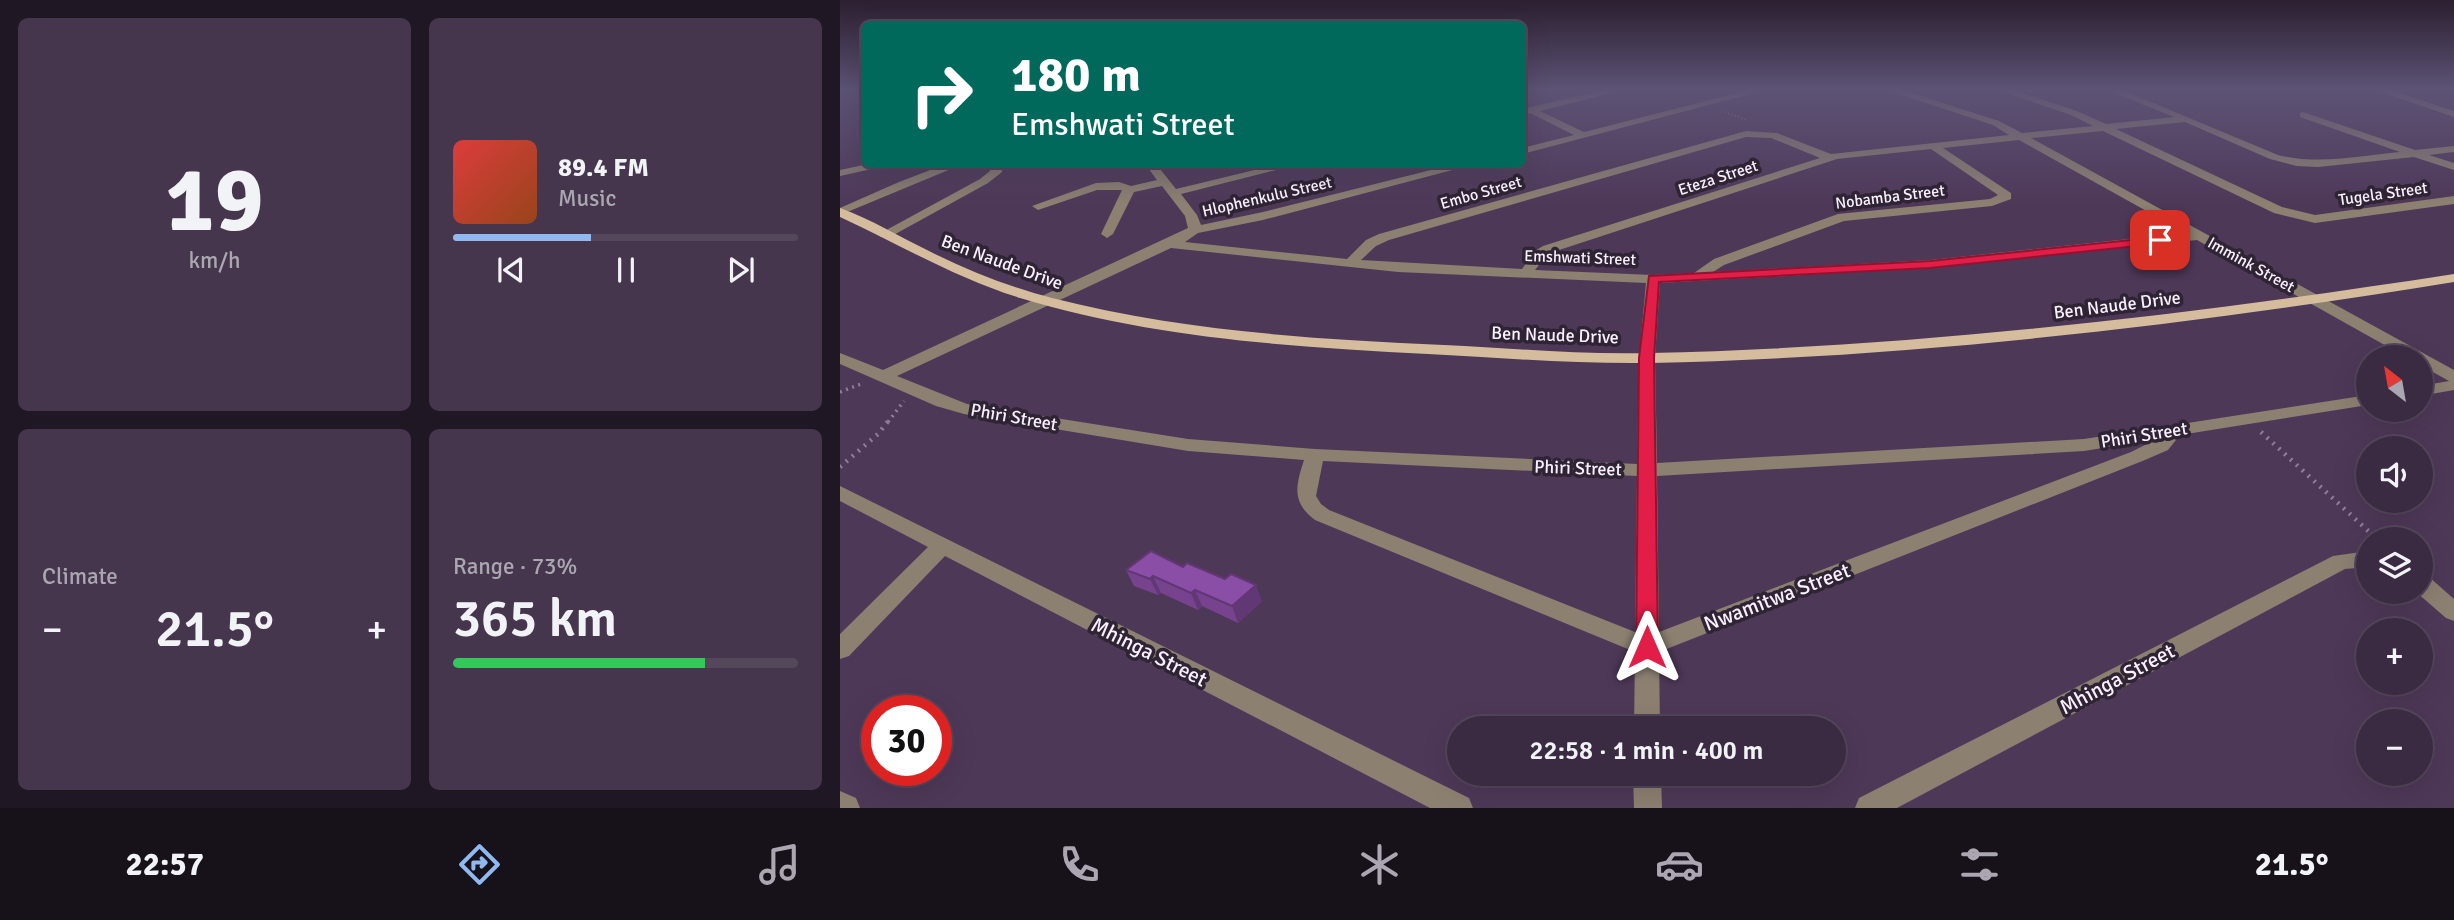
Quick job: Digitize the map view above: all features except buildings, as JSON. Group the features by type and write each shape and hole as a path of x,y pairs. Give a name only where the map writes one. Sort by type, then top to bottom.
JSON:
{"main road":[{"name":"Ben Naude Drive","path":"841,212 937,261 1048,301 1153,324 1260,338 1392,348 1647,358 2006,338 2315,300 2454,278"}],"street":[{"path":"1568,128 1584,135"},
{"path":"1526,150 1614,128"},
{"name":"Immink Street","path":"2002,128 2396,345"},
{"name":"Eteza Street","path":"1525,274 1540,254 1548,249 1831,158 2100,128"},
{"name":"Tugela Street","path":"2108,128 2284,213 2315,219 2454,200"},
{"path":"2206,128 2274,157 2297,163 2318,164 2454,149"},
{"path":"2342,128 2454,167"},
{"name":"Embo Street","path":"1349,264 1371,243 1384,237 1746,134 1765,133 1831,158"},
{"name":"Nobamba Street","path":"1698,275 1719,262 1842,217 1992,202 2007,196 1933,146"},
{"path":"840,173 867,168"},
{"path":"841,212 947,168"},
{"path":"886,234 965,192 995,168 1010,168"},
{"path":"1153,168 1191,215 1194,230"},
{"path":"1038,206 1111,183 1120,183 1128,190 1168,187 1273,168"},
{"name":"Hlophenkulu Street","path":"884,376 1170,244 1194,230 1263,216 1454,168"},
{"path":"1107,234 1128,190"},
{"name":"Emshwati Street","path":"1170,244 1349,264 1653,279 1930,264 2197,236"},
{"path":"1647,716 1647,358 1653,279"},
{"name":"Phiri Street","path":"840,358 942,402 998,416 1188,445 1315,455 1647,470 2084,445 2356,402"},
{"name":"Immink Street","path":"2433,365 2454,376"},
{"path":"2433,389 2454,385"},
{"name":"Nwamitwa Street","path":"1647,647 2138,456 2161,446 2175,430"},
{"path":"1315,455 1305,495 1311,509 1647,647"},
{"name":"Mhinga Street","path":"840,493 941,547 1459,808"},
{"path":"840,649 941,547"},
{"name":"Mhinga Street","path":"1868,808 2340,562 2356,560"},
{"path":"2433,593 2454,612"},
{"path":"1647,786 1648,808"},
{"path":"840,804 846,808"}],"path":[{"path":"1764,128 1765,133"},
{"path":"840,467 878,434 912,388"},
{"path":"2246,419 2364,527"}],"route":[{"path":"1647,647 1647,358 1653,279 1930,264 2160,240"}]}
